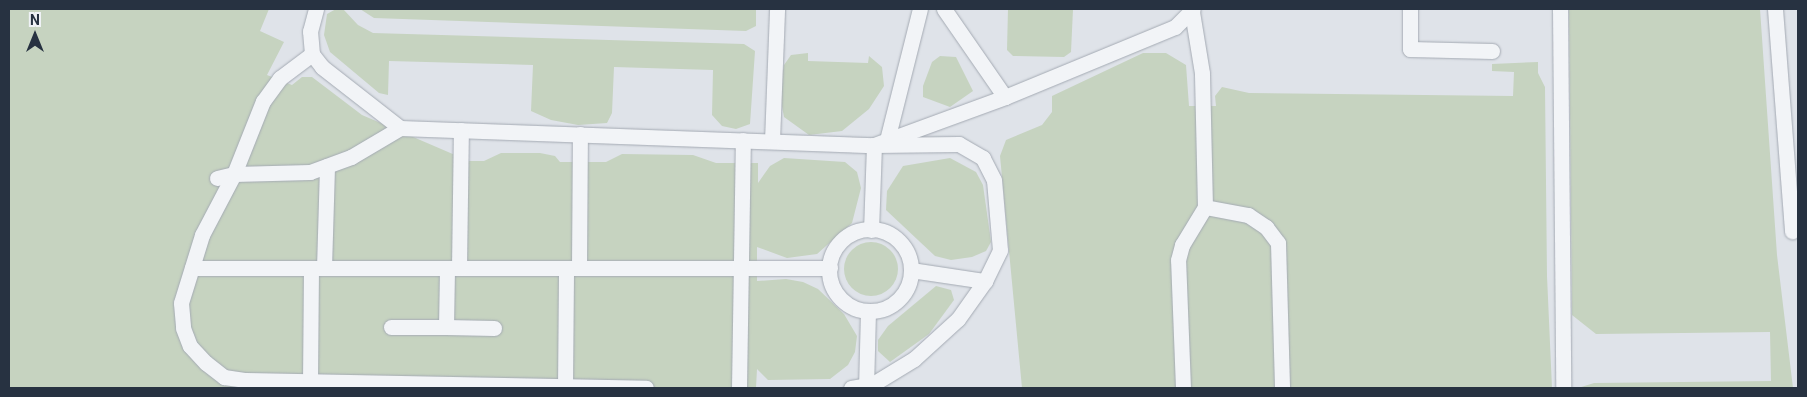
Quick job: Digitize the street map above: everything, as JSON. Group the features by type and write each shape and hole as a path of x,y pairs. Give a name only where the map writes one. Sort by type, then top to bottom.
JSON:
{"lane":[{"path":"316,9 310,31 312,54 322,67 400,128"},
{"path":"772,141 777,9"},
{"path":"871,230 881,142 920,9"},
{"path":"944,9 1005,97"},
{"path":"1410,9 1410,49 1492,51"},
{"path":"1560,9 1563,388"},
{"path":"1775,9 1792,231"},
{"path":"881,142 1005,97 1174,27 1193,10"},
{"path":"1183,388 1178,260 1182,245 1205,206 1202,73 1193,10"},
{"path":"312,54 280,78 263,101 234,174 213,210 192,268 181,303 183,328 190,346 206,364 224,377 315,385 646,388"},
{"path":"217,178 234,174 310,172 351,157 400,128 772,141 959,144 982,158 994,180 1000,250 985,281 958,319 914,359 866,387 851,388"},
{"path":"446,327 453,268 461,130"},
{"path":"565,388 580,134"},
{"path":"739,388 744,140"},
{"path":"315,385 318,268 327,166"},
{"path":"1205,206 1248,215 1266,227 1278,243 1282,388"},
{"path":"871,230 896,238 906,250 911,270 905,293 895,303 882,310 868,311 854,308 842,300 833,288 830,268 835,250 843,240 855,232 871,230"},
{"path":"192,268 830,268"},
{"path":"911,270 985,281"},
{"path":"866,387 868,311"},
{"path":"391,327 494,328"}],"green space":[{"path":"9,9 269,9 260,31 284,42 267,75 292,85 302,77 312,77 362,115 469,161 484,161 501,153 540,153 555,156 560,162 606,162 622,154 693,155 716,163 758,163 758,183 770,166 784,158 845,162 857,172 861,188 852,223 817,254 787,258 757,247 757,281 786,279 803,282 818,289 844,314 857,336 855,352 848,365 830,379 768,380 757,369 756,388 9,388"},
{"path":"336,9 343,9 358,25 373,33 744,44 755,51 750,124 736,129 722,126 712,115 713,70 614,67 612,113 607,123 578,125 551,120 531,111 533,65 389,61 388,95 379,93 330,52 324,35 327,14"},
{"path":"360,9 756,9 756,26 746,31 374,18"},
{"path":"1008,9 1073,9 1071,52 1064,57 1013,56 1007,50"},
{"path":"1569,9 1760,9 1777,255 1793,388 1578,388 1594,383 1771,381 1770,332 1596,334 1572,315"},
{"path":"808,53 808,61 868,63 869,56 882,67 884,86 869,109 842,131 809,135 784,117 779,91 784,65 791,55"},
{"path":"1143,53 1166,53 1186,65 1189,106 1216,106 1215,96 1222,87 1249,93 1513,96 1514,72 1492,71 1492,64 1538,62 1538,73 1545,87 1547,276 1552,388 1022,388 1000,156 1006,140 1042,125 1052,112 1052,96"},
{"path":"940,56 956,57 973,91 950,107 923,97 923,86 932,62"},
{"path":"950,158 976,172 983,185 991,242 986,251 972,257 951,260 935,256 886,210 887,191 903,166"},
{"path":"866,242 876,242 886,246 894,254 898,269 894,284 886,292 876,296 866,296 856,292 848,284 844,274 844,264 848,254 856,246"},
{"path":"936,286 951,290 954,300 929,334 890,362 878,351 878,340 888,326"}]}
